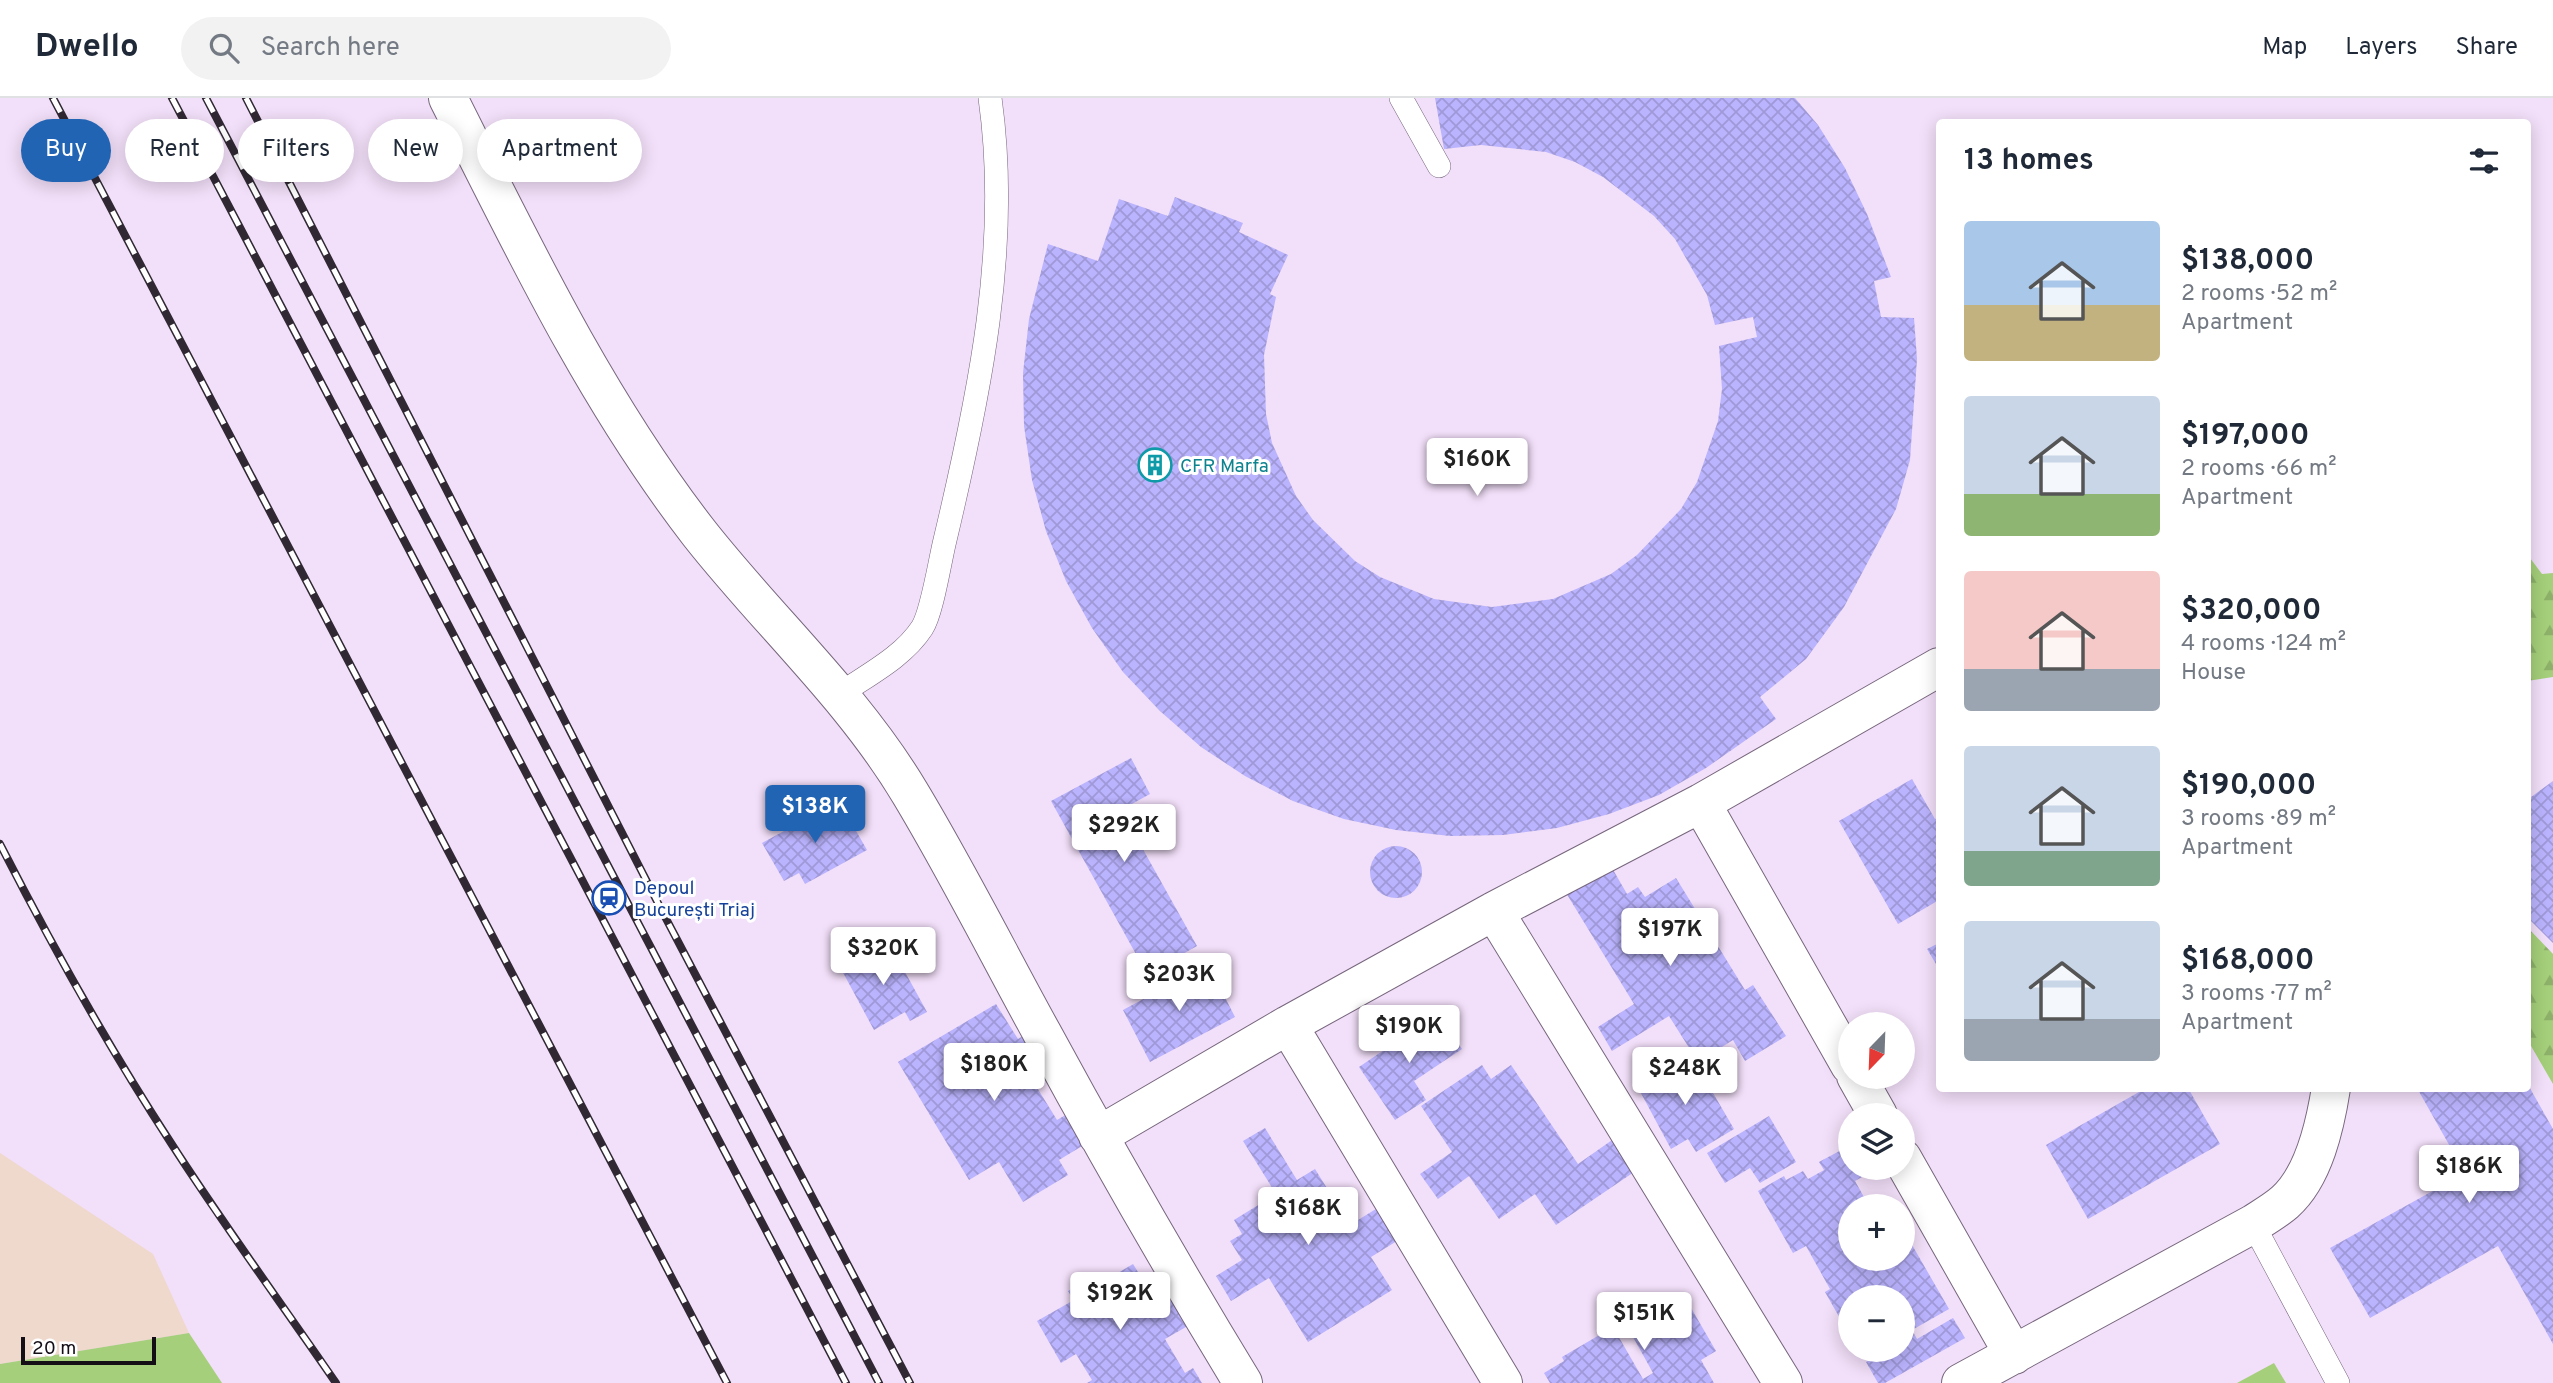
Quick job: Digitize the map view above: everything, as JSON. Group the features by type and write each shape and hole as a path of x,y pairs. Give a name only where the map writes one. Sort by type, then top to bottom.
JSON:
{"street":[{"path":"448,98 534,269 645,458 698,532 840,694 909,790 1098,1136 1243,1383"},
{"path":"1098,1136 1494,911 1701,803 1936,669"},
{"path":"1701,803 1838,1044"},
{"path":"1494,911 1783,1383"},
{"path":"1288,1026 1503,1383"},
{"path":"1961,1383 2253,1224 2286,1202 2306,1175 2327,1113 2330,1092"},
{"path":"1915,1180 2014,1355"}],"lane":[{"path":"840,694 898,656 924,626 955,497 986,337 997,230 995,134 990,98"},
{"path":"1401,98 1439,166"},
{"path":"2253,1224 2337,1383"}],"shaded area":[{"path":"0,1153 153,1254 189,1333 0,1364"}],"green space":[{"path":"2531,559 2542,574 2553,573 2553,677 2531,680"},
{"path":"2531,931 2553,954 2553,1084 2531,1046"},
{"path":"189,1333 222,1383 0,1383 0,1364"},
{"path":"2274,1363 2286,1383 2237,1383"}],"building":[{"name":"CFR Marfa","path":"1435,98 1795,98 1818,125 1845,168 1867,214 1891,277 1874,281 1881,317 1914,318 1917,359 1910,460 1896,509 1844,607 1806,659 1760,697 1776,719 1706,768 1659,795 1609,814 1557,828 1503,835 1450,836 1396,830 1344,819 1293,801 1245,776 1201,747 1160,711 1123,672 1092,628 1066,581 1046,531 1032,480 1024,426 1023,373 1029,319 1048,244 1098,261 1119,199 1168,216 1175,197 1243,223 1239,232 1288,255 1270,294 1276,297 1264,355 1266,414 1272,443 1296,496 1313,520 1355,561 1380,577 1434,599 1492,607 1553,599 1611,574 1637,555 1681,509 1697,482 1718,421 1722,389 1719,346 1757,337 1753,317 1715,325 1707,295 1675,239 1654,216 1603,177 1575,162 1546,152 1481,145 1444,149"},
{"path":"1131,758 1150,794 1121,810 1197,946 1147,974 1051,801"},
{"path":"1912,779 1936,818 1936,902 1898,924 1839,821"},
{"path":"2553,781 2553,943 2531,921 2531,797"},
{"path":"839,801 867,850 805,884 799,873 784,881 762,843"},
{"path":"1396,846 1406,848 1414,854 1420,862 1420,882 1414,890 1406,896 1396,898 1386,896 1378,890 1372,882 1370,872 1372,862 1378,854 1386,848"},
{"path":"1608,861 1627,894 1638,887 1645,897 1676,878 1745,990 1753,985 1786,1036 1745,1061 1733,1040 1698,1062 1669,1016 1612,1051 1598,1027 1634,1004 1563,888"},
{"path":"888,941 927,1012 910,1021 905,1012 874,1030 840,967"},
{"path":"1936,944 1936,964 1927,949"},
{"path":"1208,964 1235,1017 1150,1062 1123,1010"},
{"path":"996,1004 1018,1039 1031,1031 1049,1060 1028,1073 1057,1120 1074,1110 1092,1140 1059,1160 1068,1175 1023,1202 999,1162 969,1180 898,1062"},
{"path":"1437,1014 1462,1049 1414,1081 1426,1100 1395,1120 1359,1067"},
{"path":"1695,1062 1734,1129 1696,1152 1688,1139 1671,1149 1635,1082 1663,1067 1670,1078"},
{"path":"1482,1065 1491,1079 1511,1065 1578,1164 1615,1138 1637,1170 1556,1225 1535,1194 1499,1219 1469,1176 1438,1199 1420,1174 1452,1152 1421,1106"},
{"path":"2531,1090 2553,1129 2553,1344 2498,1246 2370,1318 2330,1248 2465,1173 2419,1092"},
{"path":"2139,1092 2190,1092 2220,1144 2088,1219 2046,1145"},
{"path":"1769,1116 1796,1162 1760,1183 1750,1168 1725,1183 1707,1153"},
{"path":"1265,1128 1297,1180 1315,1169 1350,1225 1384,1204 1405,1236 1371,1257 1392,1290 1308,1342 1269,1278 1231,1301 1216,1276 1242,1260 1230,1241 1242,1234 1234,1220 1276,1194 1243,1141"},
{"path":"1838,1152 1838,1180 1857,1180 1862,1194 1838,1194 1838,1271 1915,1271 1915,1250 1949,1309 1915,1328 1915,1285 1838,1285 1838,1315 1825,1292 1830,1289 1806,1246 1793,1253 1758,1191 1784,1176 1786,1180 1803,1171 1808,1179 1824,1170 1819,1162"},
{"path":"1133,1264 1158,1304 1176,1294 1193,1323 1165,1339 1185,1373 1193,1368 1202,1383 1087,1383 1092,1380 1076,1354 1061,1363 1037,1321 1074,1300 1068,1291 1091,1278 1096,1286"},
{"path":"1683,1294 1716,1351 1701,1360 1714,1383 1550,1383 1544,1373 1564,1361 1562,1357 1613,1327 1643,1379 1653,1373 1627,1326"},
{"path":"1953,1318 1965,1338 1885,1383 1878,1383 1866,1362 1915,1362 1915,1335 1917,1339"}],"railway":[{"path":"53,98 727,1383"},
{"path":"172,98 846,1383"},
{"path":"206,98 879,1383"},
{"path":"246,98 662,911 910,1383"},
{"path":"0,844 81,995 125,1070 211,1203 336,1383"}],"place":[{"name":"CFR Marfa","path":"1155,465"},
{"name":"Depoul București Triaj","path":"609,898"}]}
